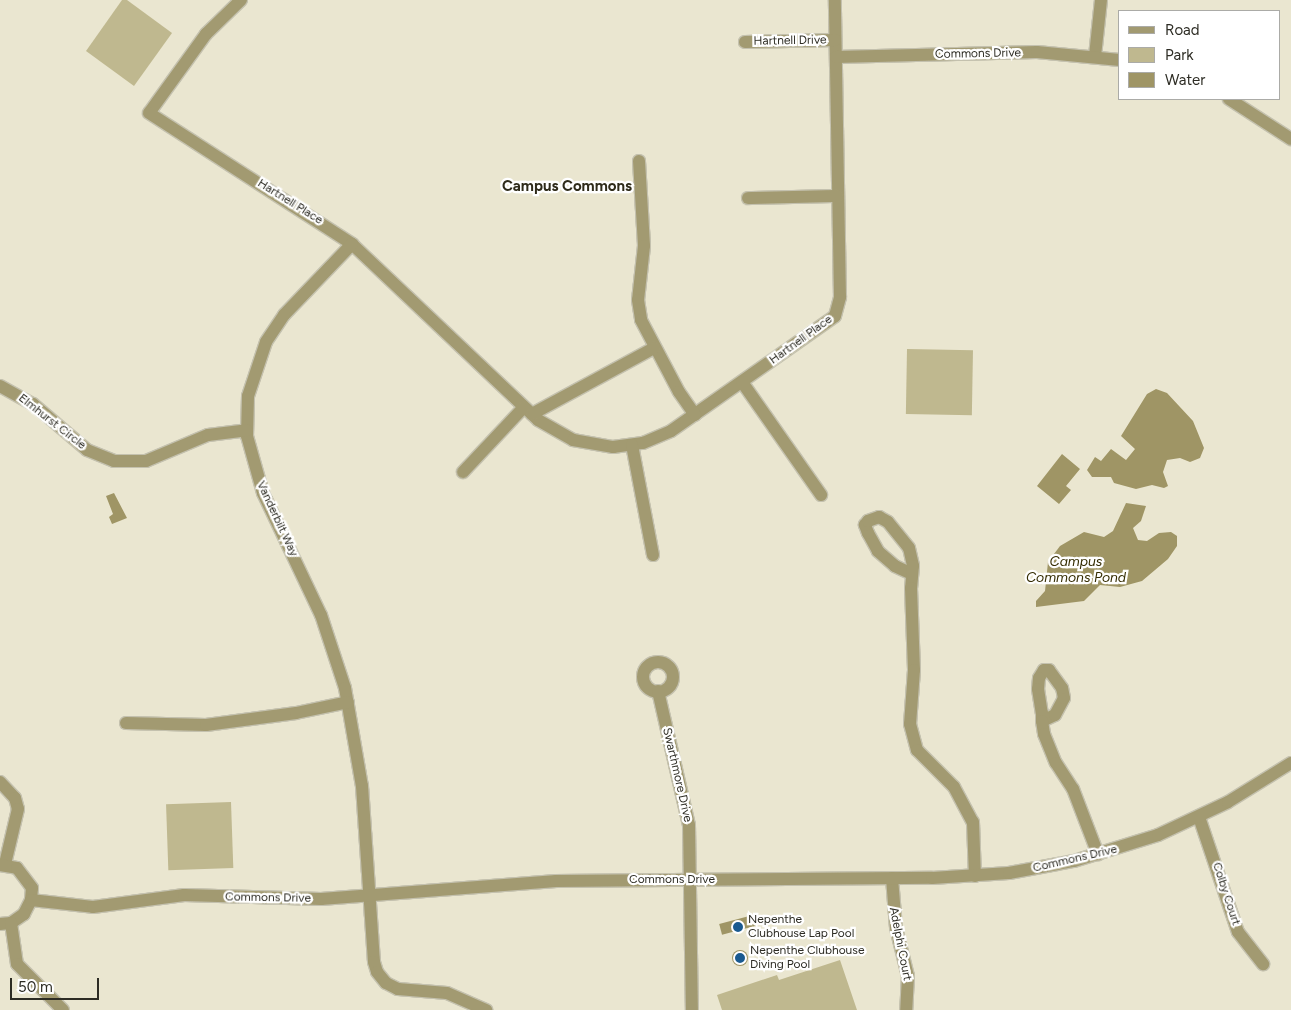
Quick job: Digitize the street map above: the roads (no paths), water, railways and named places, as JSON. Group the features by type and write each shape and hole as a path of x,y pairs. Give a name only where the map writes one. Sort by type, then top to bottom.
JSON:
{"street":[{"name":"Hartnell Place","path":"241,0 206,34 149,113 352,244 528,411 573,440 603,446 632,445 671,431 835,316 840,297 835,0"},
{"path":"1095,56 1101,0"},
{"name":"Hartnell Drive","path":"745,42 835,40"},
{"name":"Commons Drive","path":"836,57 1037,52 1118,60"},
{"path":"1231,100 1291,139"},
{"path":"639,161 644,246 638,300 641,320 654,348 695,415"},
{"path":"748,198 838,196"},
{"name":"Vanderbilt Way","path":"352,244 284,315 266,342 251,380 247,430 263,493 321,615 348,702 362,786 374,962 386,982 405,990 447,993 486,1010"},
{"path":"463,472 528,411 654,348"},
{"path":"742,382 821,495"},
{"name":"Elmhurst Circle","path":"0,386 33,404 87,450 114,461 146,461 208,435 247,430"},
{"path":"632,445 653,556"},
{"path":"912,574 895,566 878,551 865,524 868,520 879,517 899,533 910,548 912,574 914,670 910,724 917,750 954,787 969,815 976,850 975,876"},
{"name":"Swarthmore Drive","path":"658,691 685,800 690,880 692,1010"},
{"path":"126,723 206,725 296,713 348,702"},
{"path":"1042,721 1056,763 1074,789 1098,854"},
{"name":"Commons Drive","path":"32,900 73,907 184,895 264,899 370,897 510,883 975,876 1041,868 1098,854 1199,817 1291,763"},
{"path":"0,782 15,798 18,809 2,864 17,868 26,876 32,888 32,900 24,914 6,923 17,964 63,1010"},
{"name":"Colby Court","path":"1199,817 1238,932 1263,964"},
{"name":"Adelphi Court","path":"892,878 896,928 908,976 906,1010"}],"water":[{"path":"1156,389 1167,393 1193,421 1204,448 1200,458 1190,462 1180,458 1167,460 1163,472 1168,486 1164,488 1152,485 1136,489 1114,483 1111,477 1092,477 1087,470 1095,457 1101,461 1111,449 1126,460 1135,449 1121,436 1147,394"},
{"path":"1062,454 1080,469 1066,486 1071,490 1059,504 1037,486"},
{"path":"114,493 127,518 112,524 109,517 113,514 106,496"},
{"name":"Campus Commons Pond","path":"1126,503 1146,506 1141,521 1133,528 1138,540 1147,541 1159,533 1171,532 1177,536 1177,546 1168,559 1142,581 1120,587 1100,585 1084,601 1036,607 1036,601 1045,591 1048,562 1060,546 1084,532 1104,537 1113,531"},
{"name":"Nepenthe Clubhouse Lap Pool","path":"753,915 756,926 722,935 719,924"},
{"name":"Nepenthe Clubhouse Diving Pool","path":"737,950 743,950 748,955 746,964 737,966 732,961 732,955"}],"place":[{"name":"Nepenthe Clubhouse Lap Pool","path":"738,927"},
{"name":"Nepenthe Clubhouse Diving Pool","path":"740,958"}],"district":[{"name":"Campus Commons","path":"567,187"}]}
